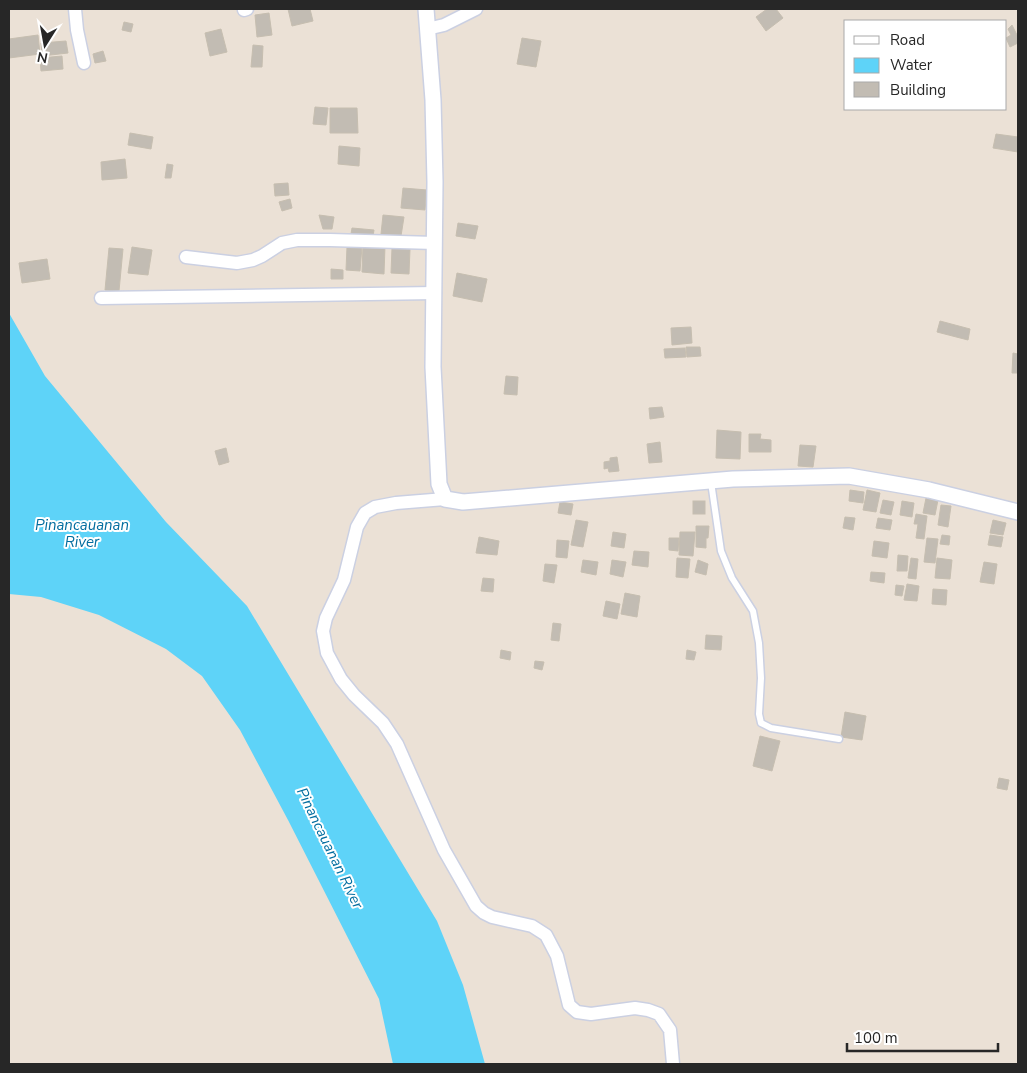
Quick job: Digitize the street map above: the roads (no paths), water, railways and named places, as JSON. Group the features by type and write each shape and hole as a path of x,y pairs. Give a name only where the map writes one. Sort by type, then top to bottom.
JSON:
{"street":[{"path":"75,9 84,63"},
{"path":"426,9 433,100 435,243 433,367 439,484 445,499"},
{"path":"428,29 444,25 476,9"},
{"path":"186,256 237,262 252,260 282,244 297,240 435,243"},
{"path":"101,298 435,293"},
{"path":"673,1064 670,1030 658,1014 635,1008 591,1014 577,1012 569,1005 557,956 546,935 532,926 492,917 476,906 444,850 397,744 383,722 354,695 341,678 327,653 323,631 326,618 344,580 357,527 365,514 375,507 396,503 445,499 463,502 710,480 849,476 929,490 1018,512"}],"lane":[{"path":"710,480 721,551 732,578 753,611 759,644 761,670 759,714 761,723 771,728 839,740"}],"water":[{"name":"Pinancauanan River","path":"9,313 45,376 166,522 247,606 437,921 463,985 485,1064 393,1064 379,999 240,730 202,676 166,649 99,615 41,597 9,594"}]}
